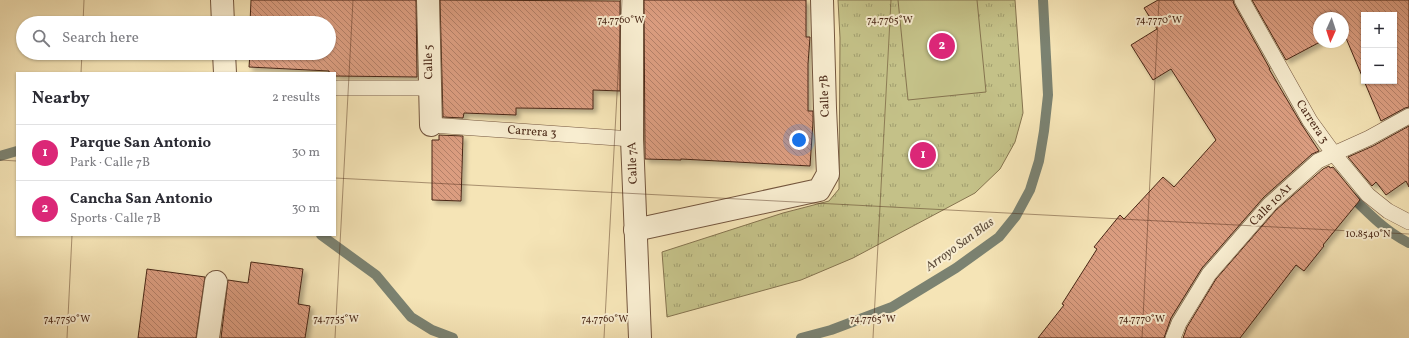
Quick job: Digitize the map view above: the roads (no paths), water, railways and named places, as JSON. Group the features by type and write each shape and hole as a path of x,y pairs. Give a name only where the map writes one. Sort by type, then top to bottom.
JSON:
{"street":[{"path":"222,0 223,16"},
{"name":"Calle 5","path":"428,0 431,125"},
{"name":"Calle 7A","path":"632,0 632,139 639,332"},
{"name":"Calle 7B","path":"635,230 819,190 828,174 822,0"},
{"path":"224,60 225,72"},
{"path":"208,338 216,282"}],"lane":[{"name":"Carrera 3","path":"1242,0 1310,121 1334,154 1368,195 1388,211 1409,222"},
{"path":"336,88 430,88"},
{"name":"Calle 10A1","path":"1173,338 1179,323 1209,274 1270,204 1318,161 1369,138 1409,116"},
{"name":"Carrera 3","path":"431,125 632,139"}],"waterway":[{"name":"Arroyo San Blas","path":"801,338 831,330 892,307 956,268 999,237 1016,216 1030,190 1039,161 1044,131 1048,95 1043,0"},
{"name":"Arroyo San Blas","path":"0,156 16,151"},
{"path":"1348,193 1384,227 1409,243"},
{"name":"Arroyo San Blas","path":"322,236 376,275 411,317 432,330 453,338"}],"place":[{"name":"Cancha San Antonio","path":"942,46"},
{"name":"Parque San Antonio","path":"923,155"}]}
